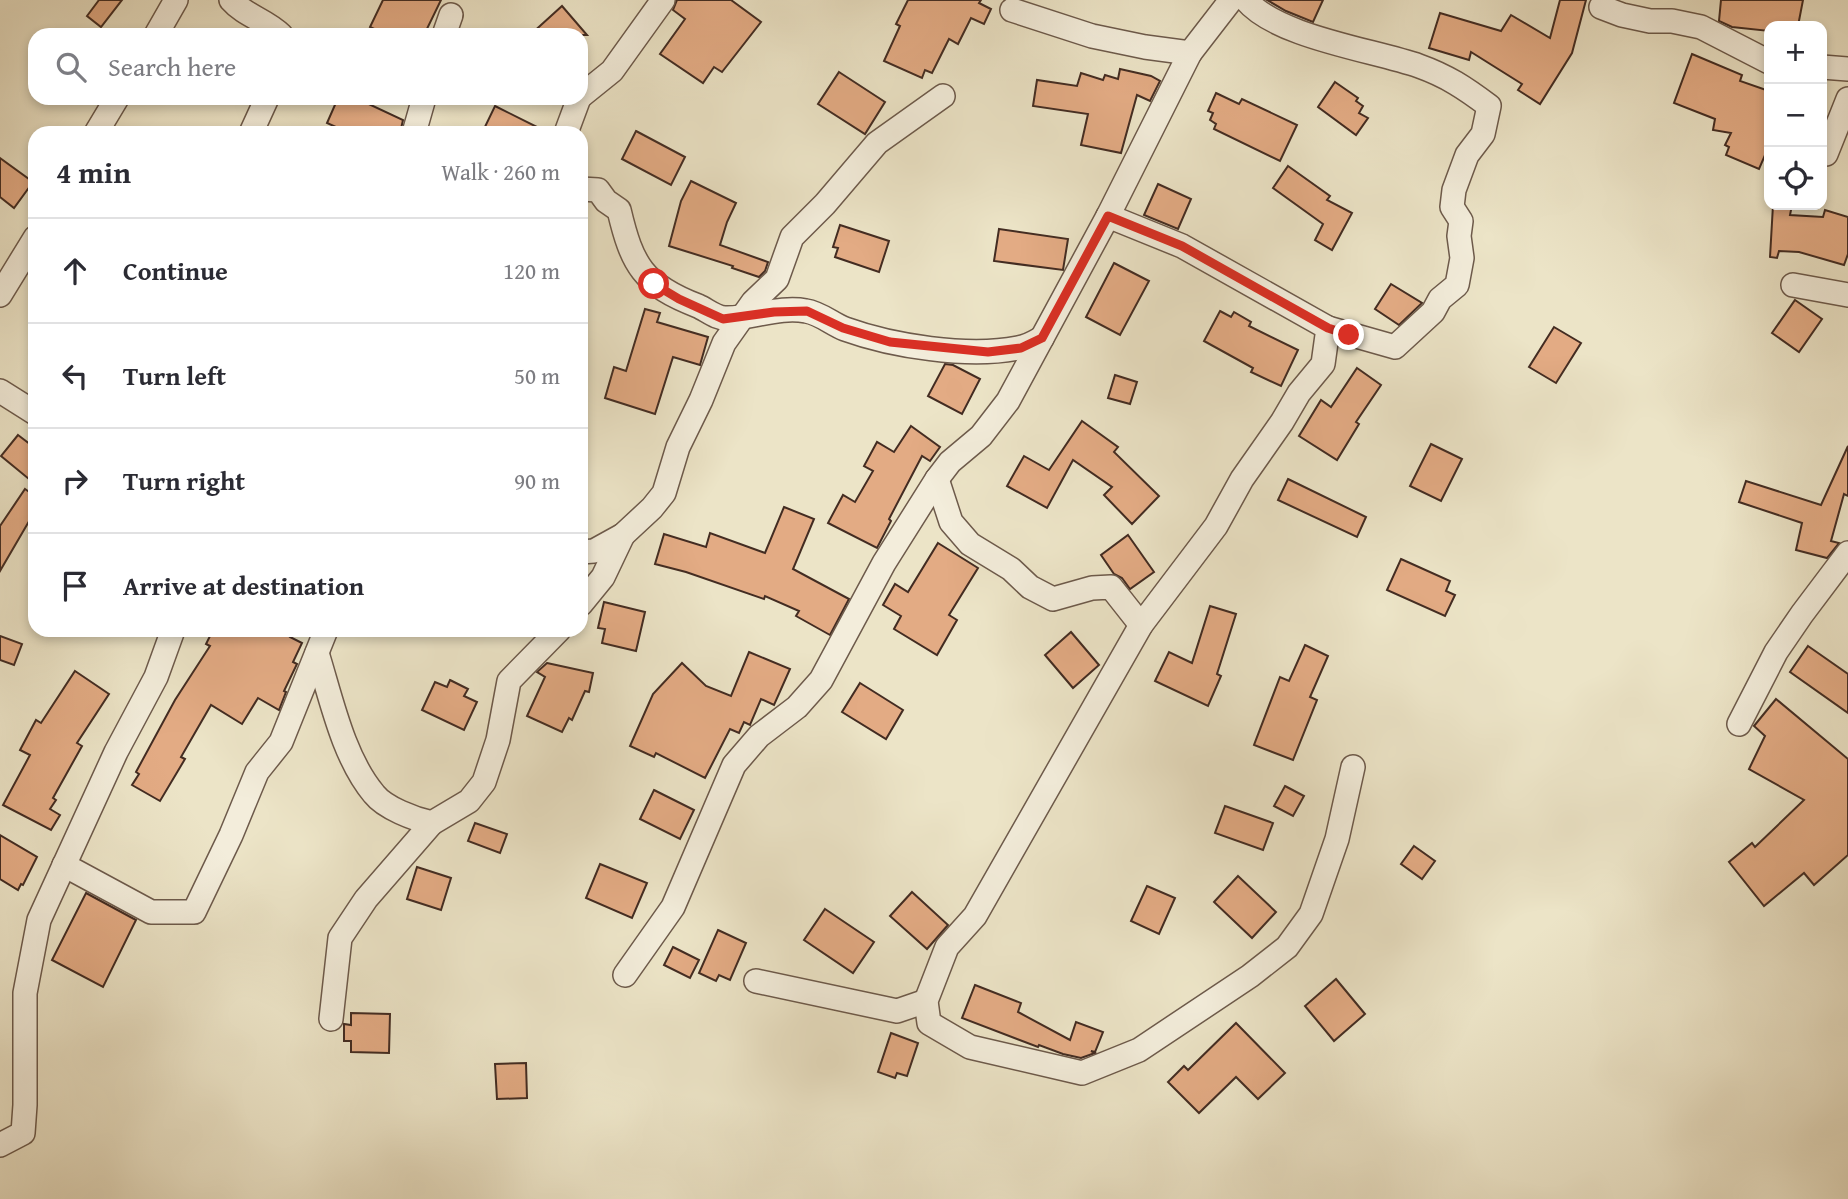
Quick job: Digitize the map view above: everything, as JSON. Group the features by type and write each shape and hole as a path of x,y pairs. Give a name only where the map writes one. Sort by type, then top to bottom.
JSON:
{"street":[{"path":"160,28 176,0"},
{"path":"231,0 241,11 264,21 272,28"},
{"path":"588,90 612,71 663,0"},
{"path":"625,975 673,907 734,765 759,736 797,707 821,680 884,563 937,479 950,462 981,436 1008,401 1108,216 1190,53 1231,0"},
{"path":"1108,216 1182,246 1328,328 1395,347 1433,312 1440,299 1457,285 1462,258 1459,236 1461,221 1452,206 1454,190 1467,155 1483,134 1489,106 1457,81 1418,66 1337,44 1298,30 1254,10 1246,0"},
{"path":"1601,7 1650,21 1672,21 1700,27 1764,59"},
{"path":"1012,10 1092,36 1190,53"},
{"path":"1827,67 1848,69"},
{"path":"588,551 594,551 623,535 664,493 678,447 724,343 754,302 777,279 792,237 825,204 877,143 943,96"},
{"path":"1827,152 1848,99"},
{"path":"100,126 113,105"},
{"path":"254,126 264,105"},
{"path":"416,126 422,105"},
{"path":"569,126 577,105"},
{"path":"588,189 598,190 606,201 619,210 627,244 639,268 654,284 723,319 774,312 807,311 843,328 890,342 988,352 1021,348 1042,338"},
{"path":"0,295 28,249"},
{"path":"1793,285 1848,295"},
{"path":"1328,328 1323,363 1299,393 1242,479 1216,526 1141,625 975,916 947,947 926,1001 929,1023 970,1047 1082,1073 1139,1050 1250,976 1287,947 1311,914 1337,839 1353,767"},
{"path":"0,391 28,409"},
{"path":"937,479 951,522 970,544 1011,569 1030,587 1053,599 1092,588 1111,587 1141,625"},
{"path":"588,595 603,577 623,535"},
{"path":"1739,724 1776,652 1848,553"},
{"path":"0,1145 23,1133 25,993 39,920 116,752 156,677 170,637"},
{"path":"64,865 151,912 194,912 231,835 257,772 281,742 323,637"},
{"path":"331,1019 340,938 366,899 432,823 469,801 484,782 498,740 509,681 552,637"},
{"path":"317,653 351,758 375,796 413,819 432,823"},
{"path":"756,981 897,1010 926,1001"}],"building":[{"path":"99,0 122,0 101,27 87,16"},
{"path":"383,0 441,0 427,28 370,27"},
{"path":"677,0 731,0 761,22 722,72 714,67 703,83 660,54 685,19 673,10"},
{"path":"908,0 981,0 979,3 991,9 984,24 971,18 958,44 949,39 932,73 925,70 922,78 884,61 900,26 896,24"},
{"path":"1267,0 1323,0 1313,22"},
{"path":"1560,0 1586,0 1572,53 1540,104 1518,90 1522,84 1471,52 1469,60 1429,48 1440,13 1501,31 1511,15 1550,38"},
{"path":"1721,0 1803,0 1799,21 1764,21 1764,30 1732,27 1719,21"},
{"path":"562,6 581,28 538,28"},
{"path":"1692,54 1742,75 1740,81 1764,89 1764,158 1759,169 1726,155 1729,147 1725,145 1731,133 1713,130 1715,119 1674,103"},
{"path":"1120,69 1151,76 1160,81 1150,101 1137,95 1121,153 1081,145 1088,114 1033,106 1037,80 1077,86 1081,73 1103,80 1105,75 1118,79"},
{"path":"839,72 885,102 865,134 818,104"},
{"path":"1335,82 1358,98 1356,101 1363,106 1359,113 1368,118 1356,135 1318,107"},
{"path":"1216,93 1239,104 1242,99 1297,125 1280,161 1214,129 1216,124 1210,120 1213,113 1208,111"},
{"path":"335,105 371,105 403,120 402,126 334,126 327,123"},
{"path":"495,106 535,126 485,126"},
{"path":"636,131 685,157 671,185 622,159"},
{"path":"0,158 28,178 28,189 14,208 0,197"},
{"path":"1288,166 1330,196 1327,200 1352,213 1332,250 1315,240 1323,224 1273,188"},
{"path":"691,181 736,203 720,245 768,262 759,277 669,246 681,201"},
{"path":"1158,184 1191,199 1178,229 1144,215"},
{"path":"1773,210 1791,210 1790,215 1823,217 1825,210 1848,217 1848,254 1844,265 1799,252 1779,251 1777,258 1770,257"},
{"path":"840,225 889,241 879,272 835,257 838,248 833,247"},
{"path":"999,229 1068,239 1063,270 994,261"},
{"path":"1114,263 1149,281 1120,335 1086,317"},
{"path":"1391,284 1422,303 1399,325 1375,309"},
{"path":"1795,300 1822,319 1799,352 1772,333"},
{"path":"645,309 660,313 657,322 708,337 700,365 673,357 655,414 605,398 614,367 626,371"},
{"path":"1220,311 1231,317 1234,312 1251,322 1249,326 1298,350 1281,386 1251,372 1253,368 1204,341"},
{"path":"1554,327 1581,343 1556,383 1529,367"},
{"path":"945,364 953,365 980,379 962,414 928,396"},
{"path":"1357,368 1381,385 1356,422 1359,424 1337,460 1299,436 1321,400 1331,407"},
{"path":"1115,375 1137,382 1130,404 1108,398"},
{"path":"1082,421 1118,447 1114,452 1159,496 1132,524 1104,495 1112,487 1073,460 1047,508 1007,486 1024,456 1049,470"},
{"path":"911,426 940,447 930,461 922,456 877,548 828,523 843,495 855,502 873,471 864,466 877,442 894,452"},
{"path":"18,435 28,443 28,478 1,456"},
{"path":"1431,444 1462,459 1441,501 1410,486"},
{"path":"1848,446 1848,496 1844,494 1831,541 1839,543 1827,558 1796,550 1802,523 1739,502 1746,481 1821,505"},
{"path":"1288,479 1366,517 1357,537 1278,500"},
{"path":"25,489 28,491 28,523 0,571 0,526"},
{"path":"784,507 814,519 793,569 849,599 830,635 796,616 799,611 765,596 764,599 655,564 664,534 706,547 710,533 765,553"},
{"path":"1128,535 1154,572 1130,589 1122,578 1114,574 1101,555"},
{"path":"938,543 978,568 949,615 957,620 937,655 894,629 901,616 883,605 895,584 908,592"},
{"path":"1401,559 1450,581 1446,591 1455,595 1445,616 1387,590"},
{"path":"604,602 645,612 636,651 602,643 605,629 598,628"},
{"path":"1210,606 1236,614 1217,674 1221,676 1208,706 1155,681 1169,652 1192,663"},
{"path":"1071,632 1099,665 1073,688 1045,655"},
{"path":"0,636 22,644 14,665 0,660"},
{"path":"210,637 290,637 302,643 293,662 297,664 284,691 286,692 279,710 258,698 242,724 211,705 181,757 185,759 160,801 132,785 139,774 136,772 175,700 210,646 206,644"},
{"path":"1305,645 1328,656 1310,697 1317,700 1293,760 1254,745 1280,677 1289,681"},
{"path":"1808,646 1848,674 1848,713 1790,672"},
{"path":"749,652 790,669 774,705 761,699 750,725 744,722 739,733 730,729 705,778 656,753 654,757 630,746 653,694 682,663 706,686 731,696"},
{"path":"547,663 593,673 589,692 585,691 572,720 569,718 562,732 527,716 545,677 537,672"},
{"path":"75,671 109,694 77,743 82,746 53,798 56,800 50,809 60,815 51,830 3,805 30,755 20,750 36,720 41,723"},
{"path":"450,680 468,689 464,696 477,702 464,730 422,710 435,682 447,687"},
{"path":"860,683 903,710 886,739 842,712"},
{"path":"1776,699 1848,759 1848,855 1814,885 1804,873 1764,906 1729,862 1752,843 1755,847 1804,800 1749,769 1765,736 1754,726"},
{"path":"1285,786 1304,796 1293,816 1274,806"},
{"path":"654,790 694,810 680,839 640,819"},
{"path":"1225,806 1273,823 1263,850 1215,833"},
{"path":"475,823 507,834 500,853 468,841"},
{"path":"0,835 37,857 18,890 0,879"},
{"path":"1414,846 1435,861 1422,879 1401,864"},
{"path":"600,864 647,883 632,918 586,898"},
{"path":"417,867 451,878 441,910 407,899"},
{"path":"1238,876 1276,912 1252,938 1214,902"},
{"path":"1147,886 1175,898 1159,934 1131,921"},
{"path":"912,892 948,925 927,949 890,916"},
{"path":"86,893 136,920 103,987 52,960"},
{"path":"825,909 874,942 853,973 804,940"},
{"path":"718,930 746,943 730,980 719,975 716,981 699,973"},
{"path":"673,947 699,960 690,978 664,965"},
{"path":"1336,979 1365,1014 1334,1041 1305,1006"},
{"path":"975,985 1021,1003 1018,1012 1070,1040 1076,1022 1103,1032 1095,1052 1091,1051 1095,1053 1081,1058 1063,1054 962,1018"},
{"path":"351,1013 390,1014 389,1053 351,1052 351,1041 344,1041 344,1024 351,1025"},
{"path":"1236,1023 1285,1073 1258,1099 1236,1077 1199,1113 1168,1082 1184,1066 1188,1070"},
{"path":"891,1033 918,1043 907,1076 897,1073 895,1078 878,1072"},
{"path":"526,1063 527,1098 497,1099 495,1064"}],"route":[{"path":"654,284 723,319 774,312 807,311 843,328 890,342 988,352 1021,348 1042,338 1108,216 1182,246 1328,328 1349,335"}]}
